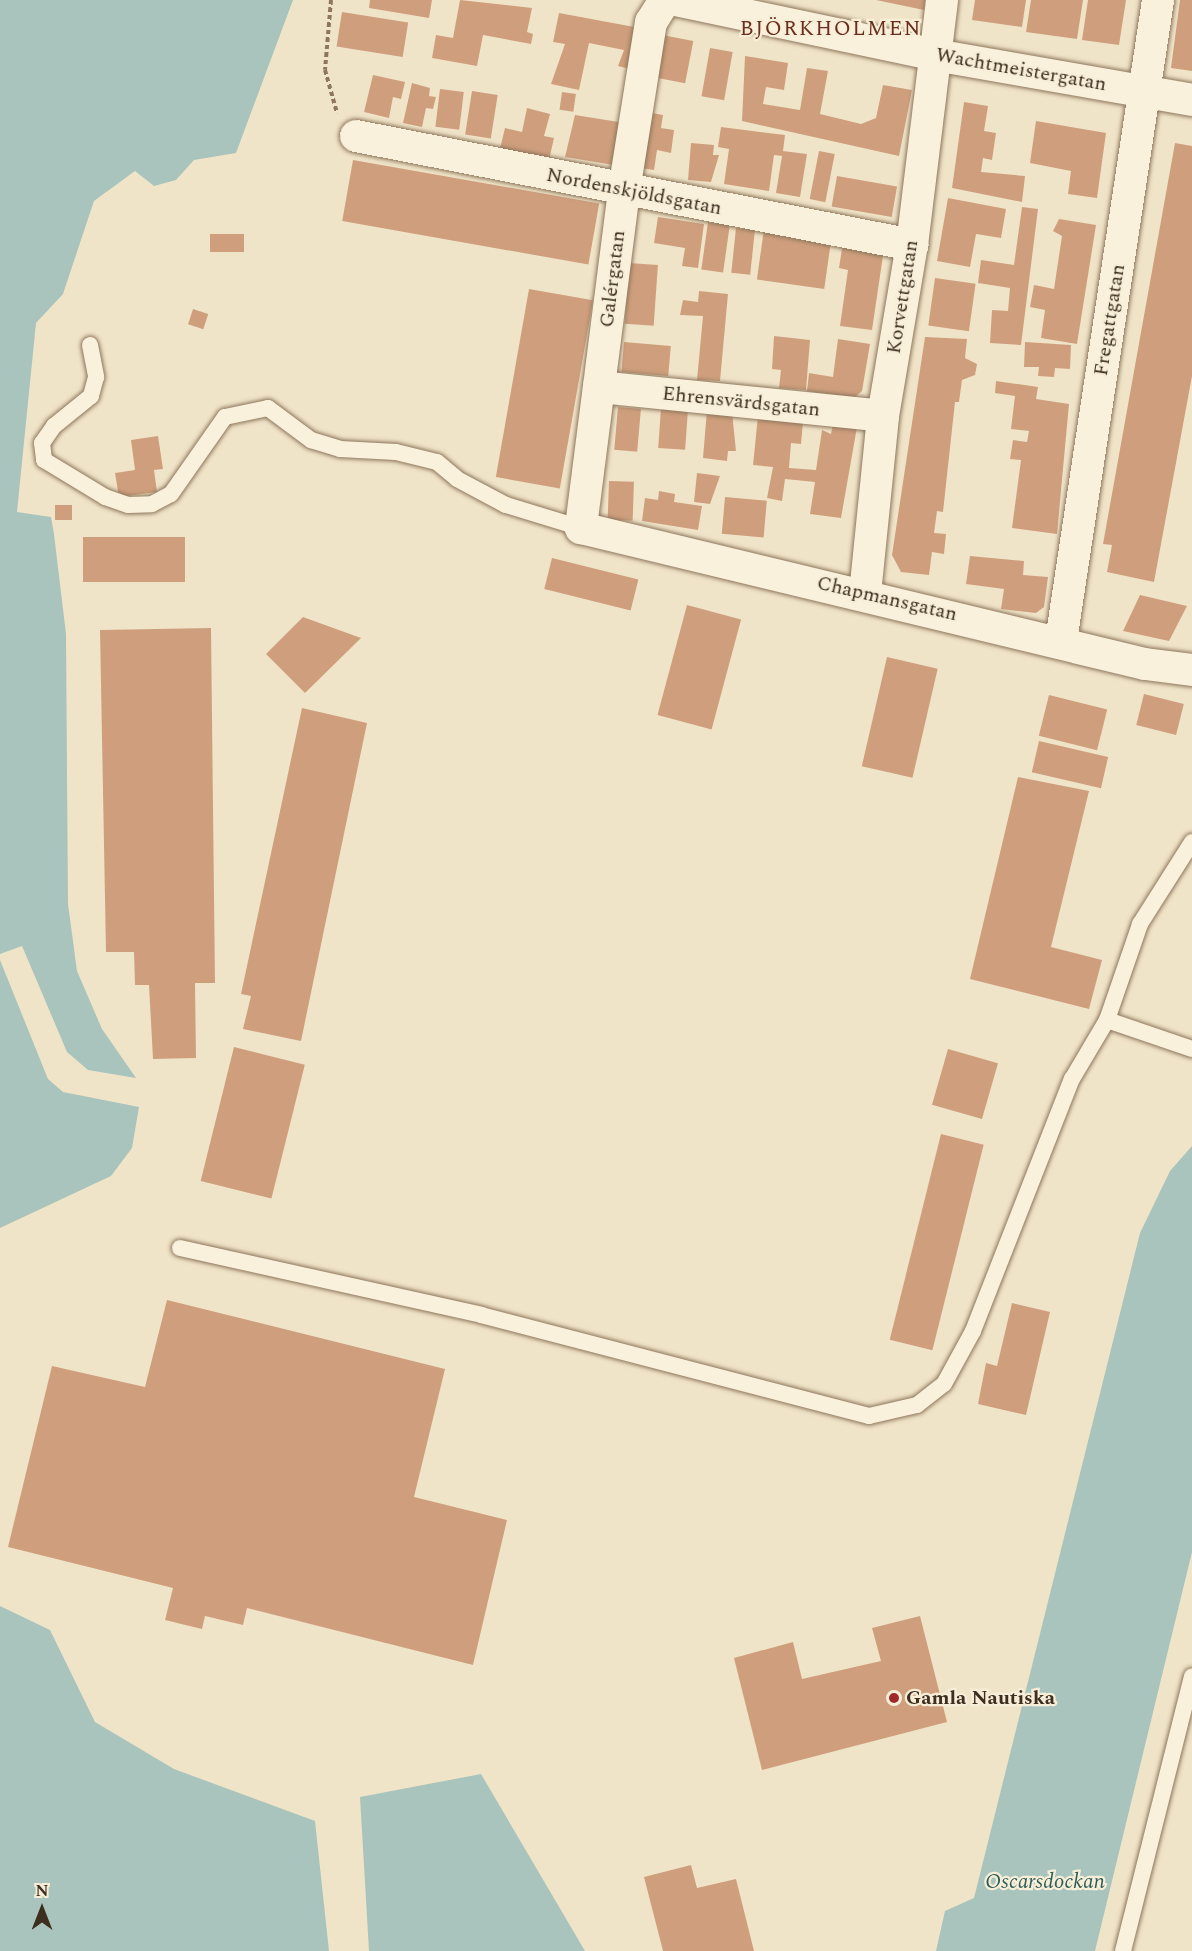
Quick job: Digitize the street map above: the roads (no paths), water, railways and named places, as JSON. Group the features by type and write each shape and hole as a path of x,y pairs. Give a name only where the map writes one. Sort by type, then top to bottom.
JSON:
{"street":[{"name":"Galérgatan","path":"581,528 624,191 651,22 665,0"},
{"name":"Wachtmeistergatan","path":"675,0 935,55 1192,100"},
{"name":"Korvettgatan","path":"865,594 883,416 912,245 942,0"},
{"name":"Fregattgatan","path":"1061,641 1158,0"},
{"name":"Nordenskjöldsgatan","path":"356,136 624,191 912,245"},
{"name":"Ehrensvärdsgatan","path":"599,387 883,416"},
{"name":"Chapmansgatan","path":"581,528 1061,641 1145,664 1192,670"}],"lane":[{"path":"90,345 96,377 91,396 54,426 42,443 44,460 105,497 144,505 171,494 225,417 268,408 311,440 340,449 396,452 437,462 457,479 506,505 581,528"},
{"path":"180,1248 503,1320 869,1416 917,1405 944,1384 973,1331 1072,1079 1107,1020 1140,924 1192,842"},
{"path":"1107,1020 1192,1049"},
{"path":"1123,1951 1192,1677"}],"water":[{"path":"0,0 293,0 236,153 194,160 176,180 154,186 135,171 94,201 63,294 36,323 17,512 51,517 54,534 66,634 68,904 77,971 102,1029 136,1078 88,1070 67,1052 22,946 0,954"},
{"path":"0,960 48,1079 63,1092 139,1107 132,1148 111,1176 0,1228"},
{"name":"Oscarsdockan","path":"1192,1146 1192,1552 1095,1951 936,1951 945,1911 974,1898 1140,1233 1170,1171"},
{"path":"0,1606 50,1630 95,1722 174,1769 315,1821 329,1951 0,1951"},
{"path":"481,1774 585,1951 369,1951 360,1797"}],"place":[{"name":"Gamla Nautiska","path":"894,1698"}],"district":[{"name":"BJÖRKHOLMEN","path":"831,29"}]}
